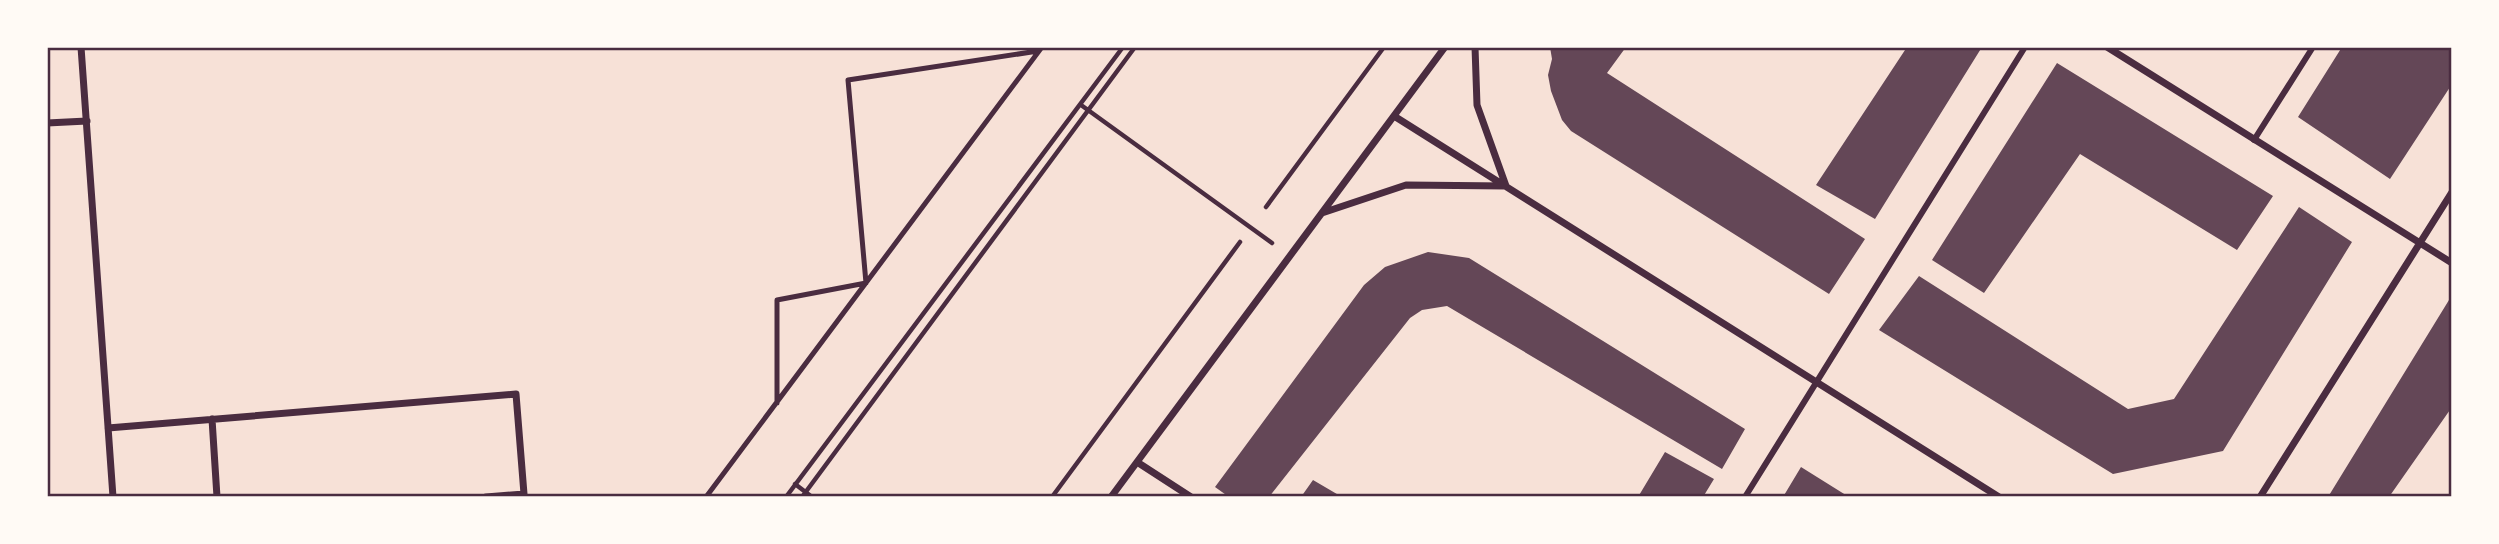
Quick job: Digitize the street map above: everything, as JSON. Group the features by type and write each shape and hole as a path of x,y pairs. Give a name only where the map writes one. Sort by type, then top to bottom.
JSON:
{"street":[{"path":"82,47 113,497"},
{"path":"1111,497 1445,47"},
{"path":"1475,47 1477,105 1506,186"},
{"path":"1745,497 2025,47"},
{"path":"2107,47 2452,263"},
{"path":"2255,140 2313,47"},
{"path":"1394,116 1999,497"},
{"path":"47,123 87,121"},
{"path":"1322,213 1406,185 1506,186"},
{"path":"2260,497 2452,192"},
{"path":"108,428 516,394 524,494 486,497"},
{"path":"212,419 217,497"},
{"path":"1137,462 1191,497"}],"lane":[{"path":"706,497 1040,49"},
{"path":"866,283 848,80 1040,49"},
{"path":"776,402 777,300 866,283"}],"path":[{"path":"786,497 1123,47"},
{"path":"804,494 1135,47"},
{"path":"1266,207 1384,47"},
{"path":"1080,104 1289,256"},
{"path":"1052,497 1240,242"},
{"path":"795,484 804,494 812,497"}],"building":[{"path":"1550,47 1626,47 1607,73 1865,239 1829,294 1571,131 1562,120 1551,91 1548,75 1552,59"},
{"path":"1907,47 1982,47 1875,219 1816,185"},
{"path":"2342,47 2452,47 2452,84 2390,179 2298,117"},
{"path":"2057,63 2273,196 2237,250 2080,154 1984,293 1932,260"},
{"path":"2299,207 2352,242 2223,451 2113,474 1879,330 1919,276 2128,409 2174,399"},
{"path":"1428,252 1469,258 1745,429 1722,469 1447,306 1422,310 1410,318 1269,497 1229,497 1215,487 1364,285 1385,267"},
{"path":"2449,300 2452,302 2452,407 2389,497 2328,497"},
{"path":"1665,452 1714,479 1703,497 1638,497"},
{"path":"1801,467 1849,497 1783,497"},
{"path":"1313,480 1342,497 1301,497"}]}
